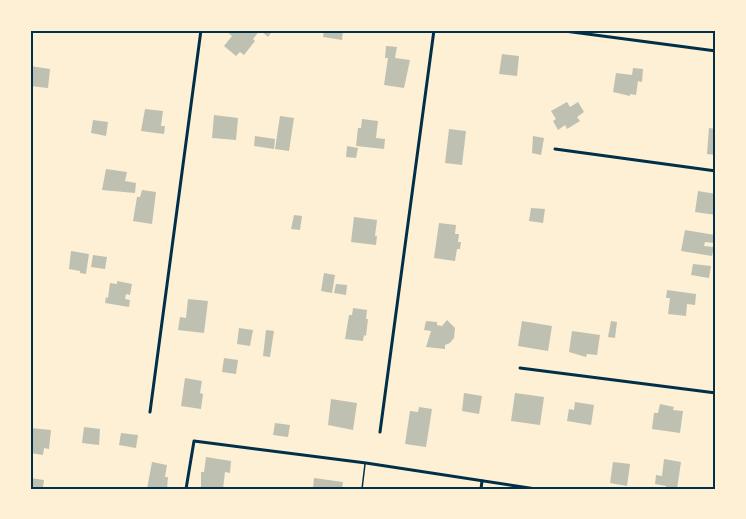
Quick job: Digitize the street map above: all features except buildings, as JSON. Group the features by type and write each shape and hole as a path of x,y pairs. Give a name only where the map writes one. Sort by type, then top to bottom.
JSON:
{"street":[{"path":"150,412 201,30"},
{"path":"380,432 434,30"},
{"path":"557,30 716,51"},
{"path":"555,148 716,171"},
{"path":"520,368 716,393"},
{"path":"186,489 194,441 366,463 537,489"},
{"path":"715,489 716,478"},
{"path":"481,489 482,481"}],"lane":[{"path":"362,489 366,463"}]}
